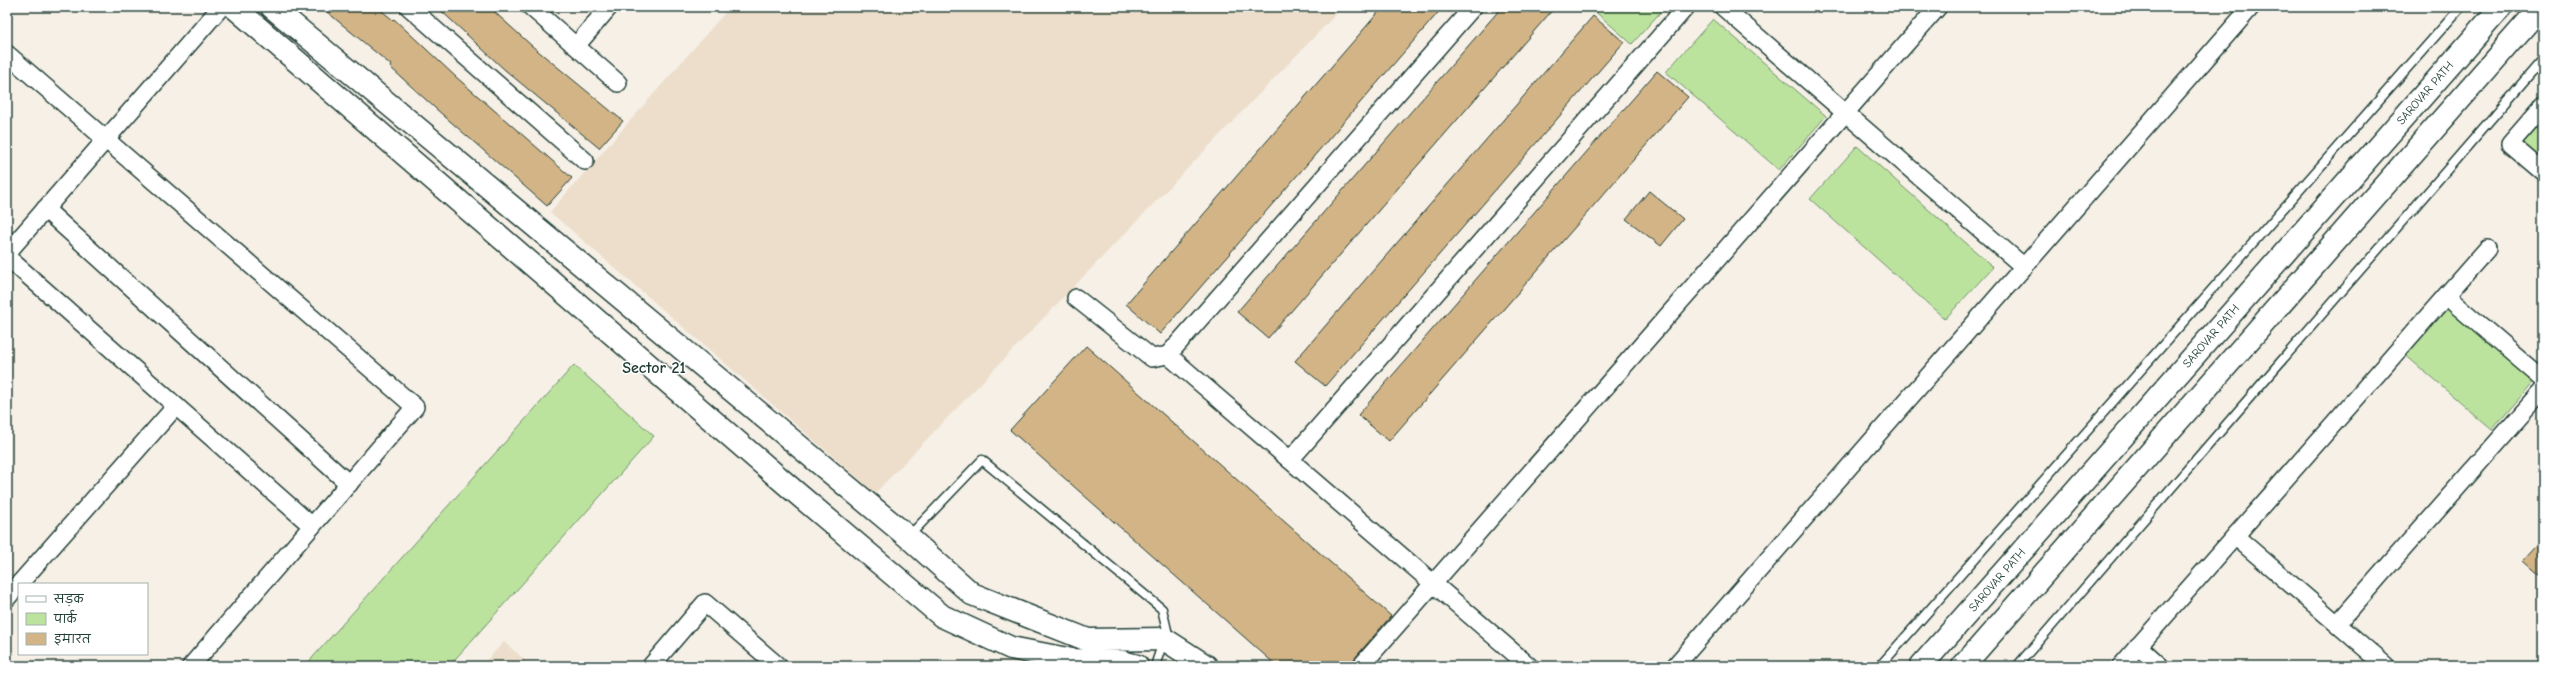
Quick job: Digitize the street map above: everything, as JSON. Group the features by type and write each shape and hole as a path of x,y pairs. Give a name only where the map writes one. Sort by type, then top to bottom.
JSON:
{"street":[{"path":"7,253 221,7"},
{"path":"234,7 811,505 942,616 1011,648 1069,663 1122,662 1137,666"},
{"path":"272,7 908,537 972,594 1088,640 1164,639 1206,666"},
{"path":"409,7 585,161"},
{"path":"531,7 618,83"},
{"path":"576,46 609,7"},
{"path":"1076,298 1152,358 1168,355 1473,7"},
{"path":"1290,460 1686,7"},
{"path":"1724,7 2024,267"},
{"path":"1361,666 1938,7"},
{"path":"1674,666 2251,7"},
{"name":"SAROVAR PATH","path":"1922,666 2501,7"},
{"path":"1963,666 2541,7"},
{"path":"7,54 415,407 191,666"},
{"path":"2543,106 2510,144 2543,172"},
{"path":"45,209 349,484"},
{"path":"2121,666 2487,249"},
{"path":"7,257 312,526"},
{"path":"2446,296 2543,379"},
{"path":"1168,355 1529,666"},
{"path":"2338,623 2543,390"},
{"path":"20,583 176,406"},
{"path":"2235,536 2338,623 2386,666"},
{"path":"7,598 18,585"},
{"path":"651,666 706,603 778,666"},
{"path":"1069,663 1088,640"},
{"path":"2138,646 2160,666"}],"lane":[{"path":"1880,666 2461,7"},
{"path":"2017,666 2543,59"},
{"path":"908,537 982,460 1162,609 1167,630 1155,666"}],"shaded area":[{"path":"730,7 1343,7 875,493 550,212"},
{"path":"504,642 532,666 481,666"}],"green space":[{"path":"1590,7 1665,7 1632,44"},
{"path":"1713,19 1826,116 1779,170 1666,72"},
{"path":"2543,120 2543,165 2520,145"},
{"path":"1857,146 1993,267 1945,319 1810,199"},
{"path":"2437,298 2534,381 2492,430 2395,346"},
{"path":"574,365 654,436 449,666 305,666"}],"building":[{"path":"321,7 377,7 393,20 394,19 456,77 572,178 547,206 435,108 390,67 391,65"},
{"path":"437,7 489,7 532,46 623,121 599,148 505,70"},
{"path":"1383,7 1443,7 1160,334 1126,304"},
{"path":"1502,7 1555,7 1268,338 1237,312"},
{"path":"1593,16 1624,42 1325,386 1295,361"},
{"path":"1657,71 1688,97 1389,441 1358,415"},
{"path":"1649,191 1683,219 1661,246 1626,219"},
{"path":"1086,346 1391,616 1348,666 1277,666 1010,430"},
{"path":"2543,538 2543,578 2523,560"}],"district":[{"name":"Sector 21","path":"654,368"}]}
